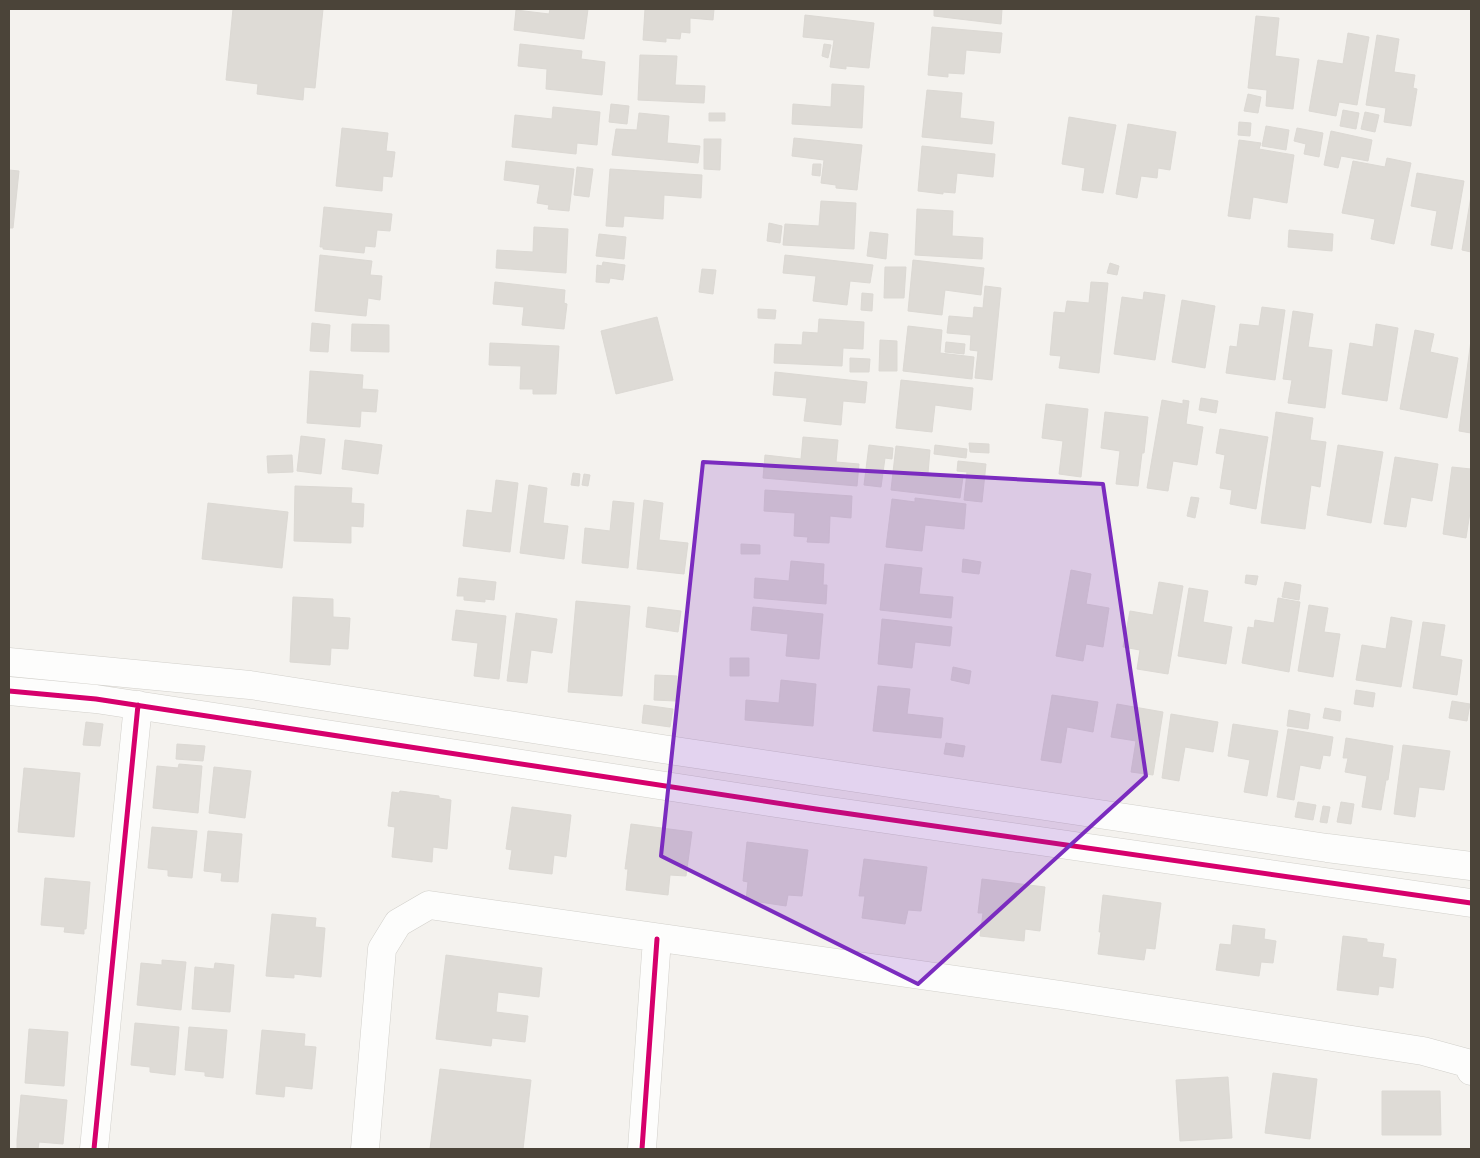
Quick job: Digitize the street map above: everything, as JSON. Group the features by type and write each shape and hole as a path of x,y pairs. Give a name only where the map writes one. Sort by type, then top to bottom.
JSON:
{"street":[{"path":"9,662 250,685 692,754 1327,848 1471,866"},
{"path":"9,691 138,705 816,809 1471,904"},
{"path":"94,1149 138,705"},
{"path":"365,1149 382,949 398,922 429,905 1061,995 1413,1049 1467,1062 1471,1071"},
{"path":"642,1149 657,938"}],"highlighted area":[{"path":"703,462 1103,484 1146,776 918,984 661,856"}],"building":[{"path":"233,9 323,9 315,88 304,87 303,100 257,94 258,84 226,80"},
{"path":"550,9 588,9 584,39 514,30 516,10 549,14"},
{"path":"645,9 714,9 713,20 690,18 690,33 681,32 680,39 666,38 666,42 643,40"},
{"path":"934,9 1002,9 1001,24 934,16"},
{"path":"805,15 874,23 869,68 846,66 846,69 830,67 834,40 803,37"},
{"path":"1256,16 1279,18 1275,56 1299,59 1293,109 1266,106 1267,90 1248,88"},
{"path":"932,27 1002,33 1000,53 966,50 964,74 948,73 948,77 928,75"},
{"path":"1348,33 1369,37 1357,105 1339,102 1336,116 1309,111 1318,60 1343,64"},
{"path":"1377,35 1399,39 1394,72 1415,75 1413,88 1417,89 1411,126 1384,122 1386,108 1366,105"},
{"path":"520,44 582,51 581,59 605,62 602,95 546,89 547,69 518,66"},
{"path":"824,44 831,45 828,58 822,56"},
{"path":"640,55 677,56 675,85 705,86 704,103 638,100"},
{"path":"832,84 864,86 862,128 792,124 793,104 831,107"},
{"path":"927,90 962,93 960,118 994,122 992,144 922,137"},
{"path":"1248,94 1261,97 1258,113 1244,111"},
{"path":"611,104 629,106 627,124 609,122"},
{"path":"553,107 600,112 597,145 577,143 576,154 512,147 515,115 552,119"},
{"path":"1343,110 1359,113 1356,129 1340,126"},
{"path":"1365,112 1379,115 1375,132 1361,129"},
{"path":"639,113 669,116 667,143 700,146 698,163 612,155 616,129 637,130"},
{"path":"709,113 725,113 725,121 709,121"},
{"path":"1069,117 1116,125 1103,193 1082,190 1085,168 1062,164"},
{"path":"1239,122 1251,123 1250,136 1238,135"},
{"path":"1128,124 1176,132 1170,170 1158,168 1157,178 1141,176 1137,198 1116,194"},
{"path":"1266,126 1289,130 1286,150 1262,146"},
{"path":"342,128 388,133 386,151 395,152 392,177 383,176 382,191 336,186"},
{"path":"1297,128 1323,133 1319,157 1304,154 1306,144 1294,141"},
{"path":"1331,131 1372,140 1368,161 1341,156 1338,168 1324,165"},
{"path":"794,138 862,145 857,190 836,188 836,185 821,183 824,160 792,156"},
{"path":"704,139 721,139 720,170 704,169"},
{"path":"1239,140 1261,143 1259,149 1294,155 1287,203 1253,197 1250,219 1228,216"},
{"path":"922,146 995,154 993,177 957,173 955,193 943,192 943,194 918,191"},
{"path":"1387,158 1411,163 1394,244 1371,239 1375,219 1342,213 1353,161 1385,167"},
{"path":"506,161 574,169 569,211 548,209 549,205 537,203 540,185 504,180"},
{"path":"813,164 821,164 820,176 812,175"},
{"path":"577,167 593,169 589,197 574,195"},
{"path":"610,169 702,175 701,198 664,195 663,219 624,216 623,227 606,226"},
{"path":"9,170 19,171 13,228 9,228"},
{"path":"1417,173 1464,181 1452,249 1431,245 1437,211 1411,206"},
{"path":"1471,196 1471,252 1462,250"},
{"path":"821,201 856,203 854,249 783,245 785,224 819,226"},
{"path":"324,207 392,214 390,231 377,230 375,247 365,246 364,253 323,249 323,247 320,247"},
{"path":"917,209 953,211 952,236 983,238 982,259 915,255"},
{"path":"769,223 782,226 780,243 767,241"},
{"path":"534,227 568,229 566,273 496,268 497,250 533,252"},
{"path":"1289,230 1333,234 1332,251 1288,247"},
{"path":"870,232 888,234 886,259 867,256"},
{"path":"599,234 626,237 624,259 596,256"},
{"path":"320,255 372,261 370,275 382,276 380,300 368,298 366,316 315,311"},
{"path":"785,255 873,265 870,283 850,281 847,305 813,301 816,276 783,273"},
{"path":"913,260 984,268 981,295 945,290 942,315 908,311"},
{"path":"603,262 625,265 623,280 610,278 609,283 596,282 597,265 602,266"},
{"path":"1110,263 1119,266 1117,275 1107,273"},
{"path":"885,267 906,267 904,298 884,298"},
{"path":"702,269 716,270 713,294 699,292"},
{"path":"495,282 565,290 564,303 567,304 564,329 522,325 524,307 493,304"},
{"path":"1091,282 1108,283 1099,373 1059,368 1061,356 1050,355 1054,312 1065,313 1067,301 1089,303"},
{"path":"985,286 1001,288 992,380 975,378 978,351 970,350 971,335 947,333 949,316 973,318 974,307 983,308"},
{"path":"1144,292 1165,295 1155,360 1114,354 1122,297 1143,300"},
{"path":"862,293 873,294 872,311 861,310"},
{"path":"1182,300 1215,306 1205,368 1172,362"},
{"path":"1262,307 1285,310 1275,380 1226,373 1230,346 1237,347 1240,324 1259,326"},
{"path":"758,309 776,310 775,319 758,318"},
{"path":"1293,311 1313,314 1308,347 1332,350 1325,408 1288,403 1292,380 1283,379"},
{"path":"657,317 673,380 616,394 601,331"},
{"path":"819,319 864,322 863,349 843,348 842,366 774,363 775,344 802,345 803,332 818,333"},
{"path":"312,323 330,325 328,352 310,351"},
{"path":"352,324 389,325 389,352 351,351"},
{"path":"1376,324 1398,328 1387,401 1342,394 1350,343 1373,347"},
{"path":"908,326 942,330 940,353 974,357 972,379 903,371"},
{"path":"1415,330 1434,334 1430,352 1458,358 1447,418 1400,409"},
{"path":"880,340 897,341 897,371 879,371"},
{"path":"1471,340 1471,433 1459,431"},
{"path":"946,342 965,344 964,354 945,352"},
{"path":"490,343 559,346 556,394 533,394 533,389 520,389 521,366 489,365"},
{"path":"850,358 870,359 869,372 850,372"},
{"path":"310,371 363,375 362,389 378,390 376,412 361,411 360,427 307,423"},
{"path":"775,372 867,382 865,403 843,401 841,425 804,421 807,398 773,395"},
{"path":"901,380 973,388 971,410 935,405 932,432 896,428"},
{"path":"1201,398 1218,401 1216,413 1199,410"},
{"path":"1162,400 1183,404 1183,400 1189,401 1186,424 1203,427 1197,465 1173,461 1168,491 1147,488"},
{"path":"1046,404 1088,409 1081,477 1059,474 1063,441 1042,438"},
{"path":"1105,412 1148,417 1138,486 1116,484 1120,451 1101,448"},
{"path":"1276,412 1313,418 1310,440 1326,442 1320,487 1311,485 1305,529 1261,523"},
{"path":"1220,429 1268,437 1256,509 1230,504 1232,490 1220,488 1225,455 1216,453"},
{"path":"301,436 325,439 321,474 297,471"},
{"path":"803,437 838,440 836,462 859,464 857,486 763,478 765,455 801,459"},
{"path":"345,440 382,445 378,474 342,469"},
{"path":"969,443 989,444 989,453 970,452"},
{"path":"869,445 893,448 892,459 885,458 881,487 864,485"},
{"path":"935,445 967,449 966,458 934,454"},
{"path":"1338,445 1383,452 1371,523 1327,515"},
{"path":"896,446 930,450 928,473 963,477 960,498 891,490"},
{"path":"292,455 293,472 268,473 267,456"},
{"path":"1395,457 1438,464 1432,501 1411,497 1406,527 1384,524"},
{"path":"958,461 986,464 982,502 964,500 967,472 957,471"},
{"path":"1452,467 1471,469 1471,506 1466,538 1443,534"},
{"path":"573,473 580,474 579,486 571,485"},
{"path":"584,474 590,475 588,486 582,485"},
{"path":"496,480 518,483 510,552 463,546 467,510 492,513"},
{"path":"529,485 547,488 543,523 568,526 564,559 520,553"},
{"path":"295,486 352,488 351,503 364,504 363,527 351,526 351,543 294,541"},
{"path":"765,490 852,496 851,518 830,516 829,543 807,542 808,537 794,536 795,513 764,511"},
{"path":"1191,497 1199,498 1195,518 1187,516"},
{"path":"915,498 966,504 964,529 925,525 922,551 886,547 892,499 915,502"},
{"path":"644,500 663,503 659,540 688,543 684,574 637,569"},
{"path":"613,501 634,503 628,568 582,563 585,528 610,531"},
{"path":"208,503 288,512 282,568 202,559"},
{"path":"741,544 760,545 760,554 741,554"},
{"path":"963,559 981,562 979,574 962,572"},
{"path":"791,561 824,564 823,585 827,585 826,604 754,598 755,578 789,581"},
{"path":"885,564 922,568 919,594 953,597 951,618 880,610"},
{"path":"1071,570 1091,574 1086,604 1109,608 1103,647 1086,644 1083,661 1056,656"},
{"path":"1246,575 1258,576 1256,585 1245,583"},
{"path":"459,578 496,582 494,600 485,599 485,602 464,600 464,596 457,596"},
{"path":"1159,582 1183,586 1168,674 1137,669 1140,650 1123,647 1130,611 1153,615"},
{"path":"1285,582 1301,585 1299,600 1282,597"},
{"path":"1189,588 1208,591 1203,622 1232,627 1226,664 1178,656"},
{"path":"293,597 333,599 333,617 350,618 348,649 331,648 330,665 290,662"},
{"path":"1278,598 1300,602 1289,672 1242,663 1248,627 1254,628 1255,620 1274,623"},
{"path":"576,601 630,606 622,696 568,692"},
{"path":"1309,605 1328,608 1324,632 1340,634 1333,677 1298,671"},
{"path":"648,607 681,611 678,632 646,627"},
{"path":"753,607 823,614 819,659 786,656 788,634 751,630"},
{"path":"456,610 506,616 499,679 474,676 478,643 452,640"},
{"path":"516,613 557,619 552,653 531,650 527,683 507,681"},
{"path":"1391,617 1412,621 1401,687 1356,680 1362,645 1386,649"},
{"path":"882,619 952,627 950,646 915,642 912,668 878,664"},
{"path":"1423,622 1445,625 1440,656 1462,660 1457,695 1413,688"},
{"path":"730,658 749,658 749,676 730,676"},
{"path":"953,667 971,671 969,684 951,680"},
{"path":"655,675 677,676 676,701 654,700"},
{"path":"781,680 816,684 813,726 745,720 746,700 779,703"},
{"path":"878,686 910,689 907,714 943,718 941,738 873,731"},
{"path":"1356,690 1375,693 1373,707 1354,704"},
{"path":"1052,695 1098,702 1093,732 1067,727 1061,763 1041,760"},
{"path":"1452,701 1470,704 1467,721 1449,718"},
{"path":"1117,704 1163,712 1153,775 1131,772 1136,741 1111,737"},
{"path":"644,705 673,709 670,727 642,723"},
{"path":"1325,708 1341,711 1340,721 1323,718"},
{"path":"1289,710 1310,714 1308,729 1287,726"},
{"path":"1171,714 1218,722 1213,752 1185,747 1179,781 1162,778"},
{"path":"86,722 103,724 100,746 83,745"},
{"path":"1233,724 1278,731 1267,796 1244,792 1250,760 1228,756"},
{"path":"1288,729 1333,737 1330,756 1323,755 1320,769 1300,765 1294,800 1277,797"},
{"path":"1346,738 1393,746 1381,810 1362,807 1367,776 1345,772 1348,758 1343,758"},
{"path":"946,743 965,746 963,757 944,754"},
{"path":"177,744 205,746 203,761 176,759"},
{"path":"1403,745 1450,751 1444,790 1419,787 1415,817 1394,814"},
{"path":"179,764 202,766 198,813 153,808 157,766 178,768"},
{"path":"214,767 251,771 245,818 209,813"},
{"path":"24,768 80,773 74,837 18,832"},
{"path":"400,791 439,796 439,798 451,800 447,849 433,847 432,862 392,857 395,827 388,826 392,792 399,793"},
{"path":"1298,802 1316,805 1313,820 1295,817"},
{"path":"1341,802 1354,804 1351,824 1337,822"},
{"path":"1323,806 1330,807 1327,823 1320,822"},
{"path":"512,807 571,815 566,857 554,855 552,874 509,869 512,850 506,849"},
{"path":"631,824 692,832 686,876 670,875 668,895 626,890 628,869 625,869"},
{"path":"152,827 197,831 192,878 168,876 168,870 148,868"},
{"path":"208,831 242,834 238,882 221,881 222,873 204,871"},
{"path":"747,842 808,850 802,896 788,895 786,906 746,900 748,882 743,881"},
{"path":"864,859 927,867 921,911 908,910 905,924 862,918 865,896 859,896"},
{"path":"45,878 90,882 84,934 64,932 65,927 41,925"},
{"path":"982,879 1045,887 1040,931 1025,929 1024,941 980,936 983,913 978,913"},
{"path":"1103,895 1161,903 1155,949 1146,948 1144,960 1098,954"},
{"path":"272,914 316,918 315,927 325,928 321,977 294,974 294,978 266,976"},
{"path":"1233,925 1265,929 1264,939 1276,941 1273,963 1261,962 1259,976 1216,970 1220,944 1231,945"},
{"path":"1343,936 1367,939 1367,942 1384,944 1382,957 1396,959 1393,988 1379,986 1378,995 1337,990"},
{"path":"446,955 542,968 539,997 498,992 496,1012 528,1016 525,1042 492,1038 491,1046 436,1039"},
{"path":"162,960 186,962 181,1010 137,1005 141,963 162,965"},
{"path":"215,963 234,965 230,1012 192,1009 195,967 214,969"},
{"path":"135,1023 179,1027 175,1075 150,1072 150,1067 131,1065"},
{"path":"189,1027 227,1030 223,1078 205,1076 205,1072 185,1070"},
{"path":"29,1029 68,1032 64,1086 25,1083"},
{"path":"262,1030 305,1034 304,1046 316,1047 312,1089 285,1086 284,1097 256,1094"},
{"path":"440,1069 531,1080 523,1149 430,1149"},
{"path":"1273,1073 1317,1079 1310,1139 1265,1133"},
{"path":"1228,1077 1232,1138 1180,1141 1176,1080"},
{"path":"1382,1091 1440,1091 1441,1135 1382,1135"},
{"path":"21,1095 67,1100 63,1144 39,1142 38,1149 17,1149"}],"cycle path":[{"path":"9,691 96,699 816,809 1471,903"},
{"path":"94,1149 138,705"},
{"path":"642,1149 657,939"}]}
